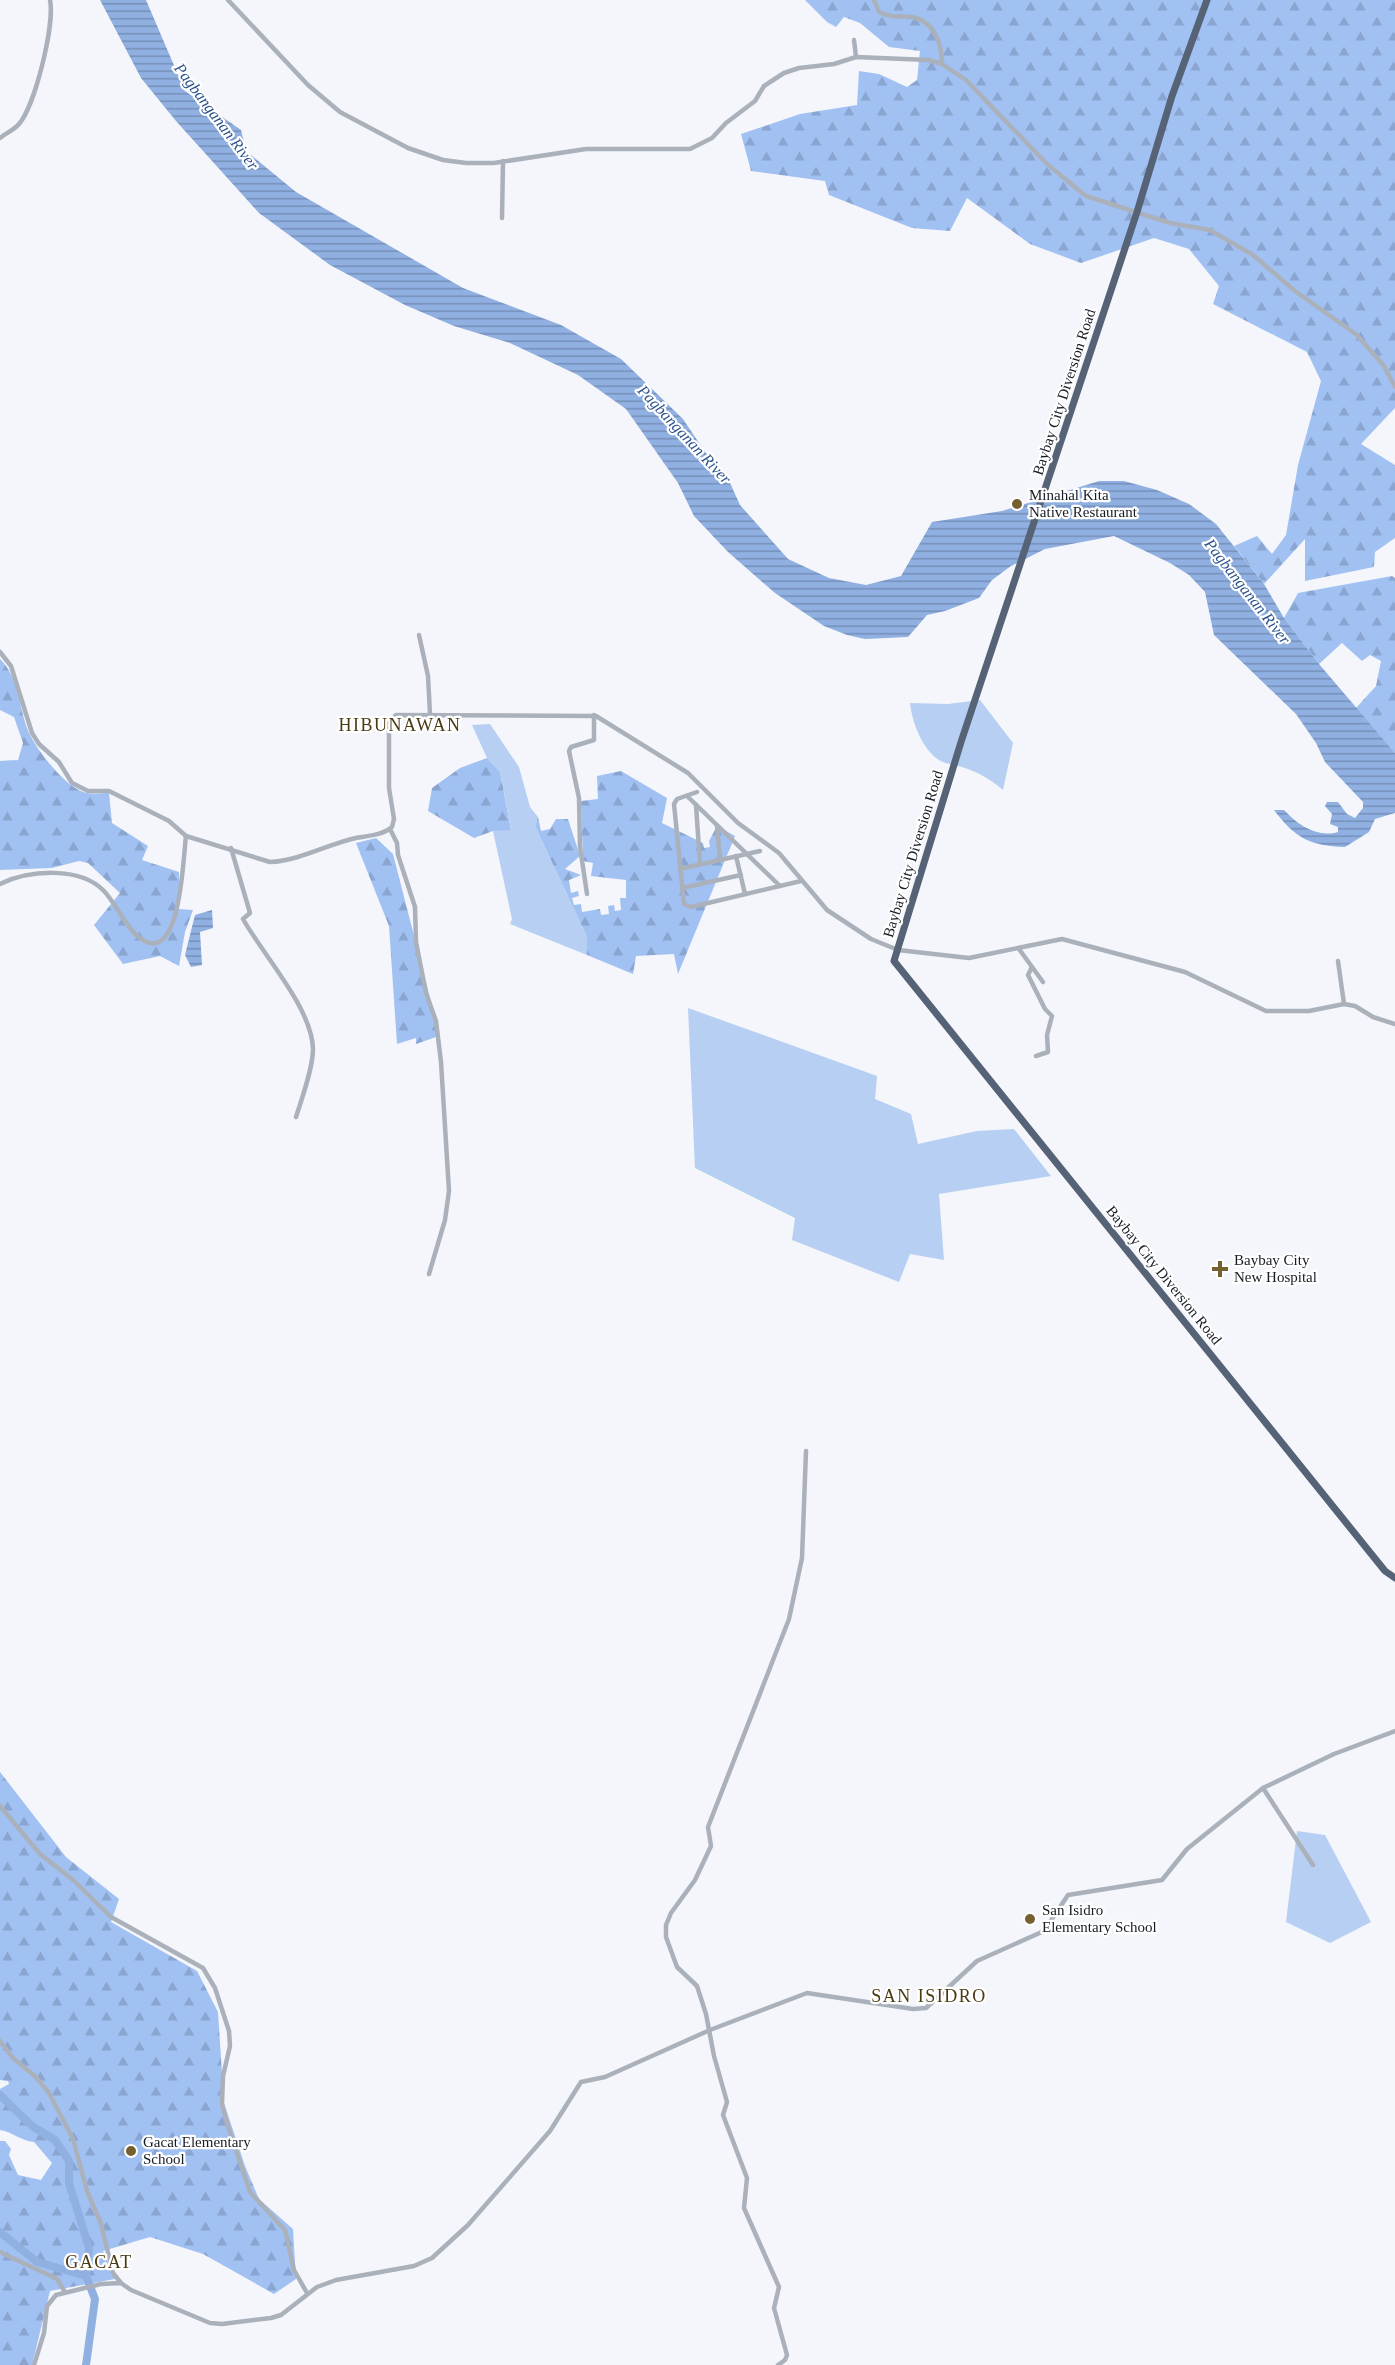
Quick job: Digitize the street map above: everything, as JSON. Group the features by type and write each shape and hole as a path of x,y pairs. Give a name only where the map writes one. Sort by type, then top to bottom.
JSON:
{"highway":[{"name":"Baybay City Diversion Road","path":"1207,0 1172,96 1137,212 1012,588 894,961 897,968 1140,1265 1385,1571 1395,1578"}],"street":[{"path":"0,138 21,120 44,61 51,25 50,0"},
{"path":"228,0 308,85 340,112 427,156 466,163 503,161 583,149 692,148 712,138 723,125 756,100 764,86 784,73 799,68 834,64 856,57 928,60 942,64 966,80 1068,183 1086,196 1170,223 1210,230 1246,249 1295,291 1357,335 1384,366 1395,387"},
{"path":"874,0 879,12 895,19 911,17 924,23 934,33 942,48 942,64"},
{"path":"854,40 856,57"},
{"path":"502,218 503,161"},
{"path":"419,634 428,676 430,714"},
{"path":"0,652 11,666 32,733 39,744 59,762 72,783 88,791 109,790 169,821 186,836 231,848 270,862 281,861 316,848 390,830"},
{"path":"429,1274 445,1220 449,1191 441,1062 436,1021 426,993 417,942 415,907 398,855 397,843 390,830 394,819 389,788 390,720 399,715 594,715 685,771 740,825 779,853 827,910 872,939 898,950 967,958 1019,949 1052,939 1064,939 1185,972 1244,1003 1266,1011 1309,1011 1344,1004 1355,1006 1374,1017 1393,1023 1395,1017"},
{"path":"587,894 580,847 579,798 569,751 571,747 594,740 594,715"},
{"path":"697,792 677,799 674,804 684,904 692,907 801,880"},
{"path":"687,796 780,886"},
{"path":"696,805 700,864"},
{"path":"717,825 720,860"},
{"path":"0,884 23,876 59,874 81,876 104,890 139,937 152,944 161,942 168,938 177,909 186,836"},
{"path":"231,848 250,913 243,919 294,999 312,1036 311,1060 296,1117"},
{"path":"680,869 760,851"},
{"path":"736,856 745,894"},
{"path":"682,888 741,875"},
{"path":"1019,949 1043,982"},
{"path":"1338,961 1344,1004"},
{"path":"1032,967 1028,975 1046,1010 1052,1016 1046,1036 1048,1052 1036,1056"},
{"path":"778,2365 785,2360 787,2355 774,2308 779,2287 744,2208 747,2178 723,2115 727,2102 697,1986 677,1967 666,1937 666,1925 671,1913 695,1880 711,1846 708,1827 789,1619 802,1558 806,1451"},
{"path":"0,2041 12,2058 50,2093 73,2139 87,2191 101,2224 113,2273 121,2283 130,2290 210,2323 222,2324 280,2315 307,2293 336,2280 414,2266 432,2258 468,2226 550,2131 581,2082 605,2077 710,2030 807,1993 926,2008 977,1961 1044,1931 1068,1895 1162,1880 1187,1849 1263,1788 1334,1754 1395,1731"},
{"path":"1263,1788 1313,1865"},
{"path":"0,1806 40,1854 72,1879 111,1917 203,1968 215,1988 229,2031 230,2046 223,2076 222,2104 226,2120 250,2192 285,2230 294,2270 307,2293"},
{"path":"0,2252 57,2279 67,2291"},
{"path":"34,2365 44,2333 47,2306 56,2295 101,2284 121,2283"}],"shaded area":[{"path":"980,700 1013,743 1003,790 979,774 939,760 933,755 919,734 910,703 948,704"},
{"path":"490,724 519,767 530,807 538,817 535,826 587,937 587,955 510,924 512,919 493,831 511,829 500,772 487,758 472,725"},
{"path":"688,1008 877,1076 875,1099 911,1114 918,1144 977,1131 1014,1129 1051,1176 939,1194 944,1260 910,1254 899,1282 792,1240 795,1218 695,1168"},
{"path":"1297,1831 1325,1835 1371,1922 1330,1943 1286,1922"}],"green space":[{"path":"805,0 1395,0 1395,408 1361,444 1395,465 1395,538 1375,552 1374,567 1305,581 1305,539 1264,584 1234,546 1257,536 1272,554 1286,535 1298,465 1321,381 1307,352 1213,304 1219,286 1189,249 1154,238 1081,263 1030,244 967,198 950,231 912,228 829,195 825,181 751,171 741,134 800,114 857,105 859,71 879,74 907,87 917,80 920,51 889,47 860,23 844,17 836,27 827,22"},
{"path":"1392,576 1395,578 1395,753 1356,708 1376,686 1381,661 1370,655 1362,661 1342,643 1319,664 1284,618 1298,593"},
{"path":"0,659 11,674 27,728 50,764 81,791 109,793 112,823 148,846 142,860 179,872 179,909 193,910 185,932 179,966 160,956 123,964 94,925 120,893 88,863 79,861 52,868 0,870 0,761 18,760 23,743 14,717 0,710"},
{"path":"487,758 500,772 511,830 493,831 474,838 428,811 432,788 460,768"},
{"path":"621,771 667,798 662,823 703,843 704,848 710,847 709,841 717,826 735,836 678,974 674,954 636,956 633,974 587,955 587,937 535,826 538,817 541,831 550,829 556,819 568,819 580,856 565,869 581,875 569,880 571,893 578,891 579,896 572,898 574,905 581,904 582,912 600,909 601,915 609,914 608,906 614,905 615,911 621,910 620,898 626,898 626,880 591,876 593,863 583,861 581,801 598,799 597,776"},
{"path":"376,838 393,854 436,1021 436,1037 416,1044 416,1038 397,1044 389,926 356,843"},
{"path":"0,1772 66,1857 119,1899 111,1922 197,1971 218,2012 224,2103 245,2166 259,2199 293,2229 296,2279 274,2294 203,2254 150,2237 103,2251 115,2279 50,2291 32,2365 0,2365 0,2141 5,2141 11,2149 9,2155 18,2175 41,2180 52,2163 34,2142 0,2130 0,2089 9,2084 8,2081 0,2080"}],"water":[{"name":"Pagbanganan River","path":"100,0 146,0 185,91 241,130 246,151 296,192 463,288 561,325 621,359 683,419 705,452 726,474 740,505 788,559 829,578 866,585 901,576 932,522 1002,511 1099,481 1124,481 1157,490 1189,504 1216,524 1264,584 1284,618 1319,664 1395,753 1395,813 1375,819 1369,832 1345,847 1322,845 1296,834 1274,810 1284,810 1295,821 1315,832 1330,833 1338,832 1338,827 1330,824 1332,814 1325,806 1327,802 1338,802 1347,814 1355,818 1363,808 1363,802 1325,762 1316,743 1296,714 1214,635 1205,592 1189,575 1170,563 1114,536 1045,549 1011,566 992,580 979,598 927,615 908,637 865,639 824,626 775,593 728,552 694,516 678,483 626,409 578,375 510,343 454,326 405,305 330,265 259,213 176,121 141,78"},
{"path":"212,910 213,928 200,932 202,965 191,967 185,955 195,915"}],"waterway":[{"path":"0,2095 32,2126 55,2140 69,2161 69,2183 89,2248 86,2276"},
{"path":"0,2232 37,2262 86,2276 95,2299 86,2365"}],"place":[{"name":"Minahal Kita Native Restaurant","path":"1017,504"},
{"name":"Baybay City New Hospital","path":"1220,1269"},
{"name":"San Isidro Elementary School","path":"1030,1919"},
{"name":"Gacat Elementary School","path":"131,2151"}],"district":[{"name":"HIBUNAWAN","path":"400,725"},
{"name":"SAN ISIDRO","path":"929,1996"},
{"name":"GACAT","path":"99,2262"}]}
